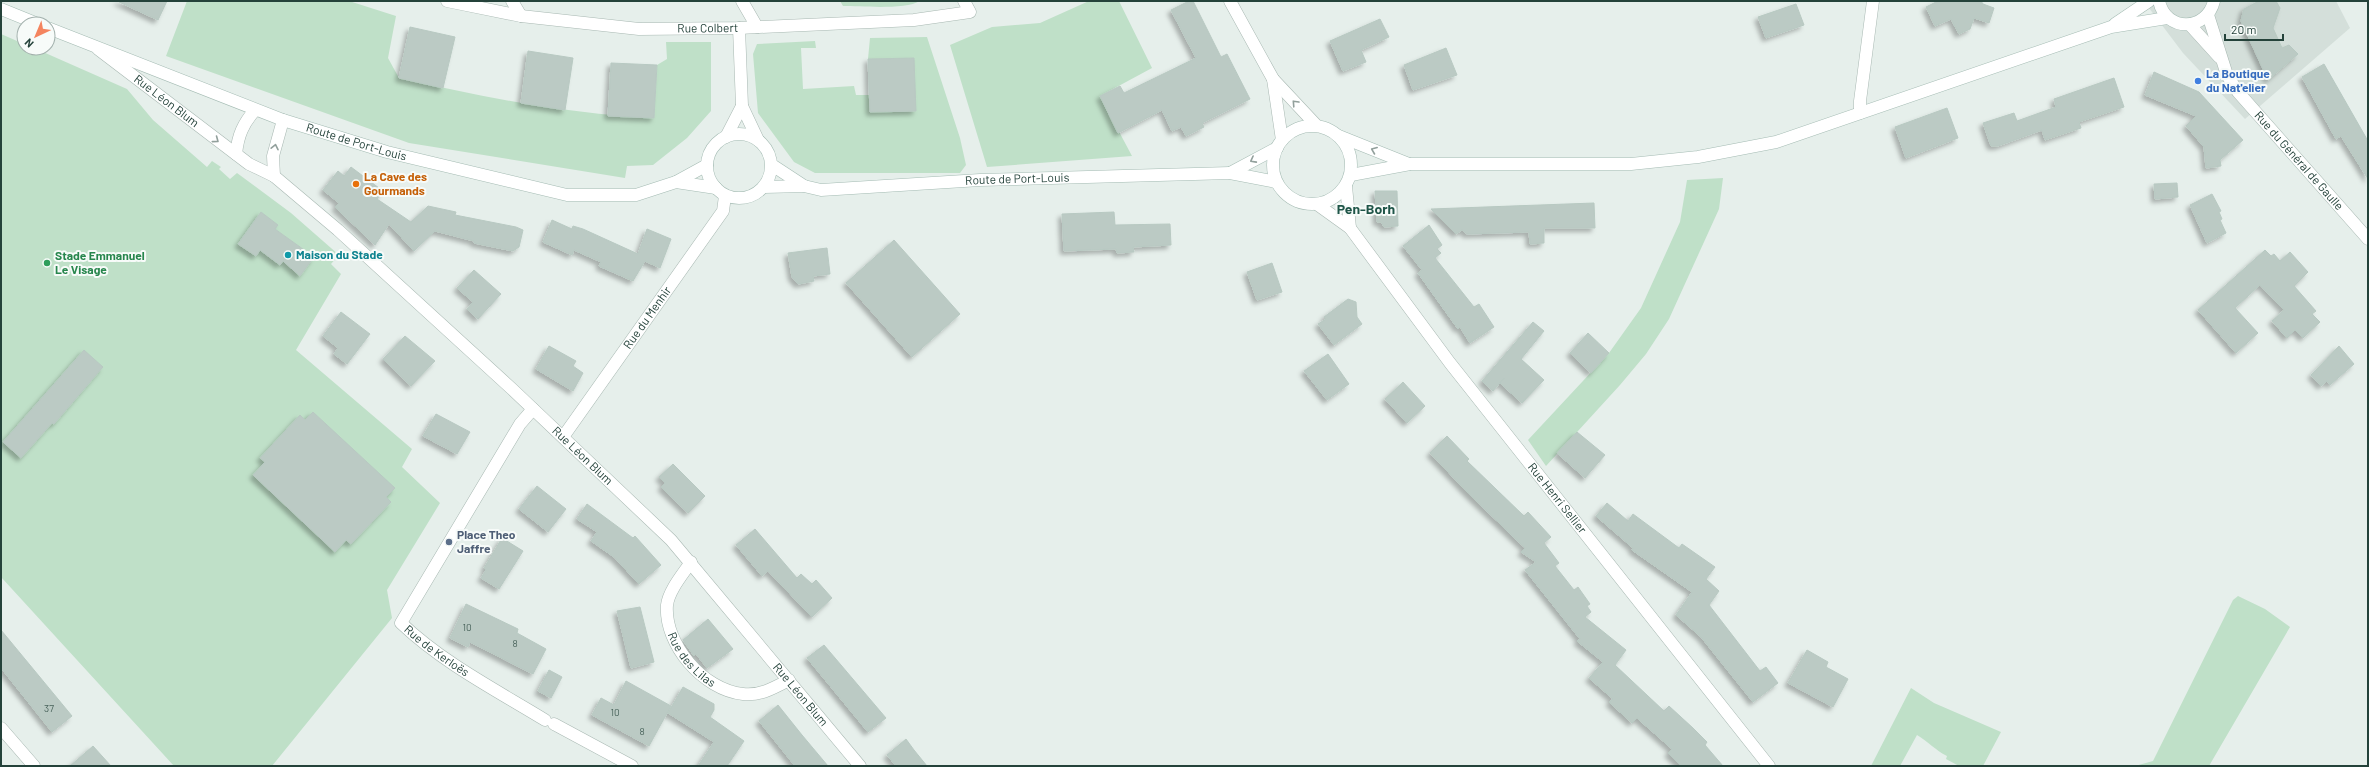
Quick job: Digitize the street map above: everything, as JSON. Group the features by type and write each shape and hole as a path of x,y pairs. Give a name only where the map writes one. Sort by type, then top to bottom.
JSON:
{"street":[{"name":"Rue Colbert","path":"447,1 521,16 639,29 739,28 914,20 970,12 964,1"},
{"path":"512,1 521,16"},
{"path":"742,1 757,27"},
{"path":"1230,1 1272,79 1317,126"},
{"path":"1860,113 1860,102 1873,1"},
{"path":"2111,27 2149,1"},
{"path":"2159,1 2160,8 2167,18 2177,23 2190,25 2200,22 2208,15 2214,1"},
{"path":"1,9 18,16"},
{"name":"Rue du Général de Gaulle","path":"2208,15 2227,75 2238,92 2368,238"},
{"path":"1351,175 1410,164 1631,164 1698,157 1776,142 2111,27 2167,18"},
{"name":"Rue du Général de Gaulle","path":"2190,25 2222,60"},
{"path":"739,28 742,106 758,140 768,151 772,165 770,177 764,187 753,195 740,198 720,192 710,179 707,165 716,145 726,137 740,133 758,140"},
{"name":"Route de Port-Louis","path":"56,31 283,120 387,152 567,195 636,194 676,182 707,165"},
{"name":"Rue Léon Blum","path":"96,48 249,164 274,176 338,230 563,436 671,540 691,562 860,766"},
{"path":"1272,79 1279,144 1272,164 1276,182 1284,193 1299,203 1318,205 1335,198 1346,186 1351,175 1351,156 1345,143 1339,136"},
{"path":"726,137 742,106"},
{"path":"236,154 238,137 244,122 255,110"},
{"path":"274,176 273,156 283,120"},
{"path":"1230,173 1279,144 1299,128 1317,126 1410,164"},
{"name":"Route de Port-Louis","path":"772,165 804,186"},
{"path":"1230,173 1276,182"},
{"name":"Route de Port-Louis","path":"764,187 804,186 821,190 980,180 1230,173"},
{"name":"Route de Port-Louis","path":"676,182 720,192"},
{"path":"1346,186 1350,228"},
{"name":"Rue du Menhir","path":"563,436 724,212 720,192"},
{"name":"Rue Henri Sellier","path":"1318,205 1350,228 1445,357 1769,766"},
{"name":"Rue de Kerloës","path":"533,409 520,424 401,623 413,635 470,675 550,722 632,766"},
{"name":"Rue des Lilas","path":"691,562 675,585 667,603 668,627 681,654 703,675 723,688 743,694 765,693 789,680"},
{"path":"1,728 34,766"}],"shaded area":[{"path":"2149,1 2336,1 2350,28 2245,119 2183,53 2149,8"}],"green space":[{"path":"187,1 349,1 396,16 388,58 399,78 525,104 622,116 654,118 657,65 667,59 666,42 711,42 711,111 687,138 653,165 627,166 625,178 409,143 166,56"},
{"path":"840,1 920,1 904,6 883,7 843,6"},
{"path":"1089,1 1119,1 1152,68 1100,96 1132,156 987,167 950,45 992,27 1040,23"},
{"path":"1,34 16,41 16,56 52,56 127,89 153,120 207,167 212,161 221,167 219,169 230,179 237,173 291,213 339,255 331,264 341,274 296,350 412,449 402,467 440,503 387,590 392,618 272,766 174,766 1,577"},
{"path":"927,37 960,138 966,165 960,173 815,173 794,162 758,113 753,54 757,44 815,41 816,48 801,48 803,89 854,86 856,95 869,95 871,112 916,111 868,59 870,38"},
{"path":"1723,178 1719,209 1669,319 1646,354 1620,385 1546,466 1528,440 1609,353 1641,308 1680,222 1687,180"},
{"path":"2238,596 2265,609 2290,627 2209,766 2135,766 2153,761 2233,600"},
{"path":"1911,688 1934,703 2001,732 1983,766 1959,766 1946,759 1947,756 1917,735 1900,766 1871,766"}],"building":[{"path":"117,1 167,1 158,20"},
{"path":"1189,1 1193,1 1221,57 1227,54 1250,99 1202,123 1204,127 1186,136 1181,127 1172,131 1162,110 1118,133 1100,96 1120,86 1124,93 1196,58 1171,10"},
{"path":"1938,1 1981,1 1983,4 1994,8 1989,23 1974,18 1970,29 1959,34 1951,19 1935,26 1926,7"},
{"path":"2259,1 2276,1 2280,8 2273,28 2282,48 2289,45 2298,54 2268,80 2241,21 2244,9"},
{"path":"1796,4 1804,25 1766,38 1758,17"},
{"path":"1380,19 1389,37 1361,50 1366,62 1343,71 1330,41"},
{"path":"410,27 455,37 443,88 399,78"},
{"path":"1446,48 1457,75 1413,90 1404,65"},
{"path":"528,51 573,58 565,110 521,103"},
{"path":"914,58 916,111 870,112 868,59"},
{"path":"611,63 657,65 654,118 608,116"},
{"path":"2324,64 2368,141 2368,179 2341,136 2336,139 2302,77"},
{"path":"2154,72 2199,92 2243,140 2220,160 2221,166 2206,168 2204,147 2186,126 2196,116 2145,95"},
{"path":"2114,78 2124,107 2079,122 2081,128 2045,140 2042,130 1998,146 1991,146 1983,123 2014,113 2017,121 2056,107 2054,99"},
{"path":"1947,108 1958,138 1906,158 1895,127"},
{"path":"351,167 383,191 377,199 411,222 428,206 456,212 455,215 516,227 523,230 519,247 513,251 474,243 474,241 435,231 414,251 389,224 375,245 335,207 339,203 323,190 338,171 344,176"},
{"path":"2177,183 2178,197 2155,199 2154,184"},
{"path":"1375,191 1397,191 1398,226 1384,227 1381,222 1377,222"},
{"path":"2212,194 2221,211 2219,212 2222,219 2220,220 2226,233 2207,243 2190,205"},
{"path":"1594,203 1595,228 1544,228 1544,243 1530,244 1529,232 1467,234 1462,230 1456,234 1431,209"},
{"path":"261,212 278,225 275,229 314,257 300,276 283,261 280,265 260,250 256,256 238,244"},
{"path":"1114,212 1115,225 1170,224 1171,245 1133,247 1134,252 1117,253 1116,249 1064,251 1062,214"},
{"path":"552,220 572,229 573,226 583,229 638,254 647,229 671,239 660,268 645,261 633,281 599,266 601,262 574,250 572,255 543,242"},
{"path":"1429,225 1442,245 1437,249 1441,253 1435,258 1474,307 1479,304 1494,327 1470,343 1460,327 1458,329 1418,273 1422,270 1403,246"},
{"path":"894,240 960,314 912,357 846,283"},
{"path":"827,248 830,274 813,276 814,281 798,284 792,277 788,253"},
{"path":"2265,250 2271,256 2274,254 2280,261 2290,252 2308,272 2294,286 2316,311 2312,314 2320,322 2303,338 2295,330 2287,338 2272,321 2284,310 2260,285 2235,308 2258,333 2236,353 2198,310"},
{"path":"1272,263 1282,292 1257,300 1247,272"},
{"path":"474,270 501,294 478,319 467,309 473,302 457,288"},
{"path":"1348,299 1356,302 1357,317 1362,324 1334,345 1318,324 1326,319 1324,317"},
{"path":"341,312 370,334 347,364 334,354 338,348 323,336"},
{"path":"1533,322 1544,331 1521,359 1544,380 1522,403 1500,383 1504,378 1493,391 1482,381"},
{"path":"1588,333 1609,353 1591,373 1570,353"},
{"path":"405,336 435,361 411,386 383,359"},
{"path":"549,346 576,361 573,366 583,373 573,391 536,369"},
{"path":"2339,346 2354,364 2330,385 2327,381 2321,386 2311,375"},
{"path":"84,350 103,367 54,424 52,423 21,458 3,442"},
{"path":"1328,354 1349,384 1327,400 1304,371"},
{"path":"1403,382 1425,406 1407,423 1385,399"},
{"path":"313,412 395,488 386,497 391,502 351,544 346,540 335,552 253,475 265,462 260,458 300,415 305,420"},
{"path":"436,414 470,432 457,454 423,436"},
{"path":"1577,432 1605,455 1585,478 1557,453"},
{"path":"1447,436 1469,459 1467,461 1524,516 1528,512 1551,537 1544,543 1559,563 1555,566 1574,590 1578,587 1590,604 1587,606 1591,612 1585,617 1626,650 1615,665 1664,711 1669,706 1693,728 1707,742 1705,745 1723,766 1681,766 1668,753 1672,749 1637,718 1632,723 1609,702 1613,699 1589,678 1603,662 1577,641 1580,639 1525,570 1536,562 1521,552 1525,548 1468,493 1430,453"},
{"path":"673,464 705,496 688,513 661,487 665,483 659,477"},
{"path":"537,486 566,509 548,532 519,509"},
{"path":"1607,503 1628,521 1633,514 1679,548 1682,544 1715,567 1706,579 1719,591 1709,605 1760,671 1766,667 1778,683 1753,702 1701,637 1676,615 1692,592 1632,550 1633,548 1596,516"},
{"path":"587,504 633,538 635,536 661,565 639,584 614,557 591,541 597,532 577,519"},
{"path":"755,529 797,578 801,574 812,584 816,580 832,598 812,617 768,571 762,576 736,545"},
{"path":"502,538 523,551 499,589 481,578 486,570 484,568"},
{"path":"466,604 518,629 517,633 546,649 533,674 470,642 468,647 450,638"},
{"path":"640,607 654,662 631,668 617,611"},
{"path":"708,619 733,649 707,668 696,654 694,656 683,640"},
{"path":"1,630 72,716 52,732 1,668"},
{"path":"824,645 886,718 868,732 807,658"},
{"path":"1807,650 1828,662 1826,667 1848,679 1833,707 1788,683"},
{"path":"549,670 562,677 551,698 538,691"},
{"path":"626,681 671,706 649,746 592,715 601,698 614,705"},
{"path":"683,687 714,704 714,710 710,717 744,741 727,766 698,766 714,742 668,713"},
{"path":"778,705 828,766 795,766 759,721"},
{"path":"906,739 927,766 896,766 887,755"},
{"path":"93,746 111,766 70,766"}],"place":[{"name":"La Boutique du Nat'elier","path":"2198,81"},
{"name":"La Cave des Gourmands","path":"356,184"},
{"name":"Maison du Stade","path":"288,255"},
{"name":"Stade Emmanuel Le Visage","path":"47,263"},
{"name":"Place Theo Jaffre","path":"449,542"}],"district":[{"name":"Pen-Borh","path":"1366,209"}]}
